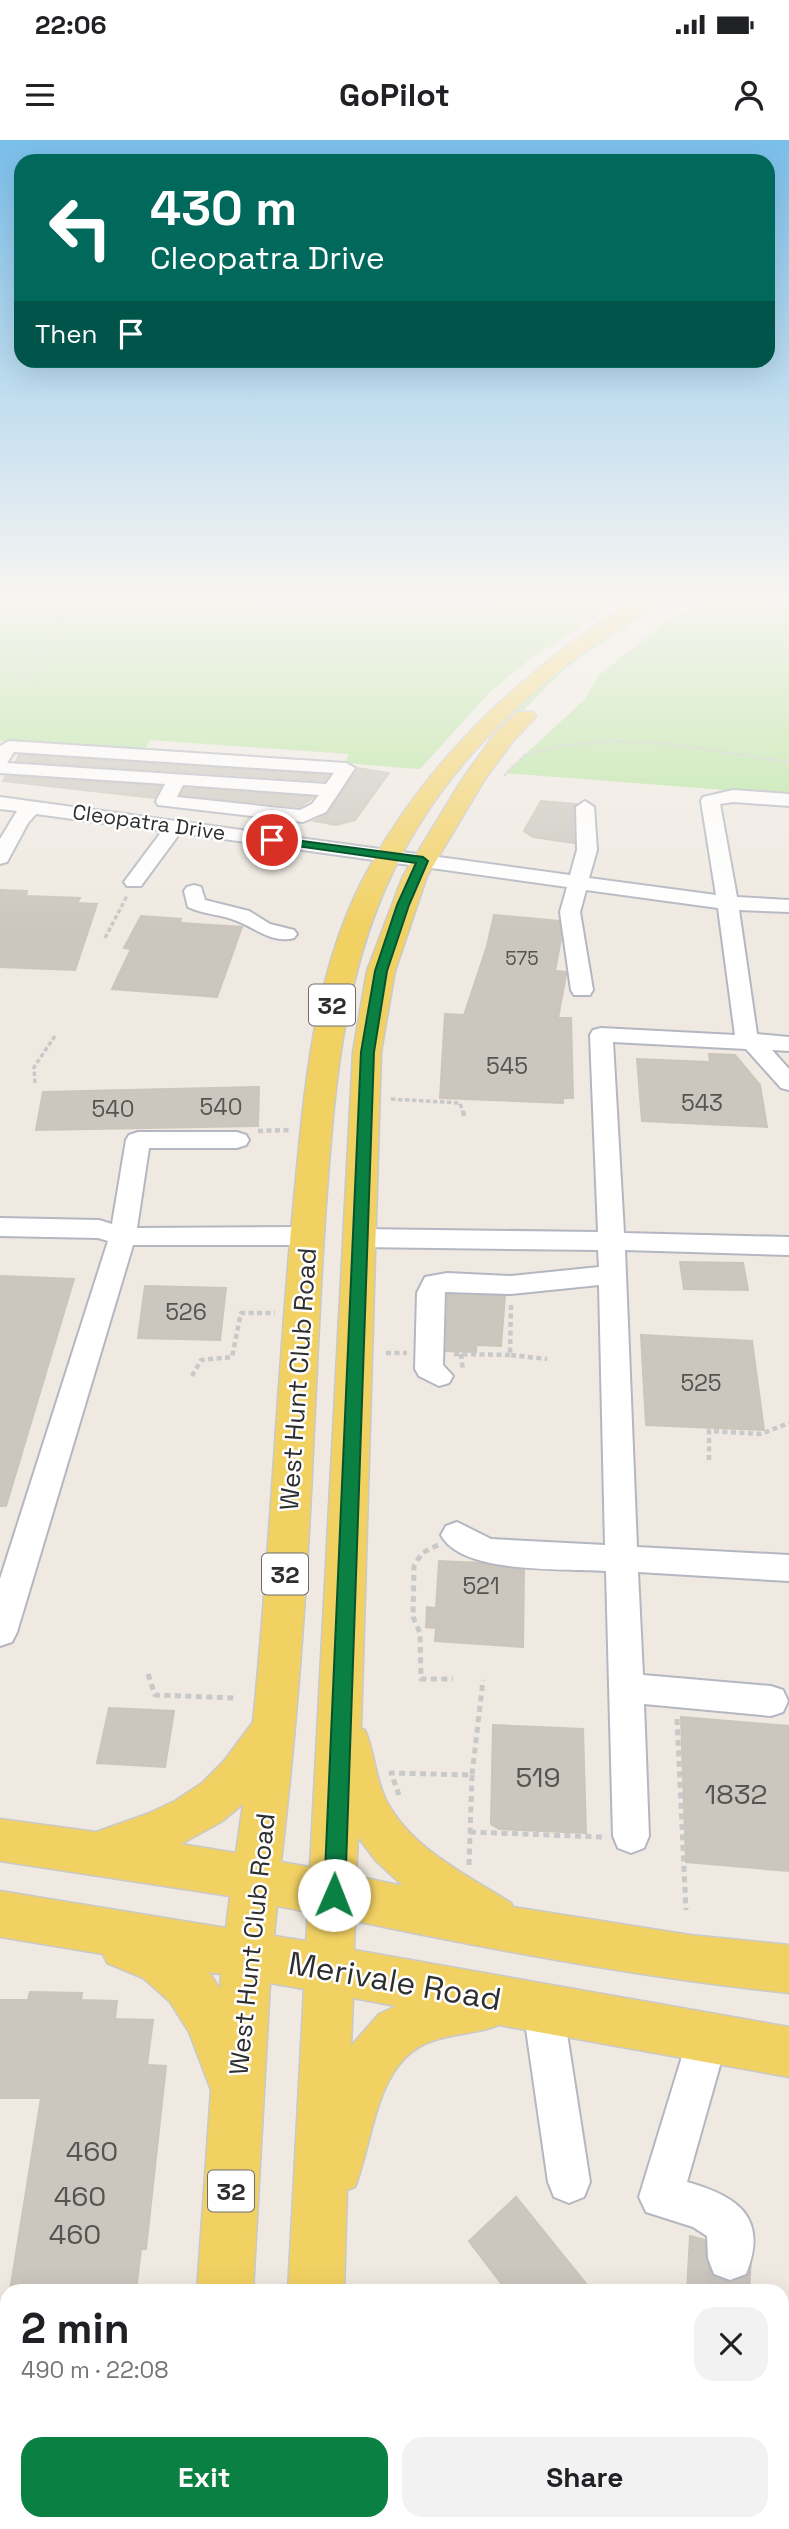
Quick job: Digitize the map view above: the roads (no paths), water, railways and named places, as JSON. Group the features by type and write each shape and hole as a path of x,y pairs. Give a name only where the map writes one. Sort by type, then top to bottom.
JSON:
{"main road":[{"name":"West Hunt Club Road","path":"225,2284 236,2091 248,1955 274,1728 318,1082 330,1011 359,922 380,870 425,797 457,755 505,705"},
{"name":"West Hunt Club Road","path":"316,2284 331,1971 358,1238 367,1052 374,1001 403,905 423,861 474,778 505,736 538,705"},
{"path":"308,1236 358,1238"},
{"path":"340,1713 367,1809 379,1832 398,1853 424,1874 512,1930"},
{"path":"97,1854 181,1823 218,1799 235,1782 274,1728"},
{"path":"0,1840 210,1870 512,1930 690,1959 789,1969"},
{"name":"Merivale Road","path":"0,1914 248,1955 789,2052"},
{"path":"76,1926 161,1962 190,1989 213,2027 236,2091"},
{"path":"318,2232 360,2077 378,2052 397,2032 426,2017 453,2010 532,2006"}],"street":[{"path":"0,760 9,746 345,768 319,808 303,817 165,801 177,779"},
{"path":"0,768 331,790"},
{"path":"789,800 733,796 710,802 728,903 746,1035 789,1083"},
{"name":"Cleopatra Drive","path":"0,803 728,903 789,906"},
{"path":"0,858 19,821 33,806"},
{"path":"582,990 570,912 587,850 585,807"},
{"path":"134,881 176,826"},
{"path":"194,891 195,903 208,909 242,915 262,928 287,934"},
{"path":"631,1836 611,1241 601,1035 789,1044"},
{"path":"0,1632 111,1265 123,1236 138,1140 237,1140"},
{"path":"0,1227 99,1229 123,1236 308,1236"},
{"path":"358,1238 789,1246"},
{"path":"439,1376 429,1369 431,1293 436,1284 447,1282 511,1285 611,1275"},
{"path":"457,1535 486,1551 789,1568"},
{"path":"626,1688 771,1701"},
{"path":"532,2006 569,2182"},
{"path":"708,2037 660,2197 702,2208 729,2224 730,2258"}],"tunnel":[{"path":"728,2284 730,2258"}]}
